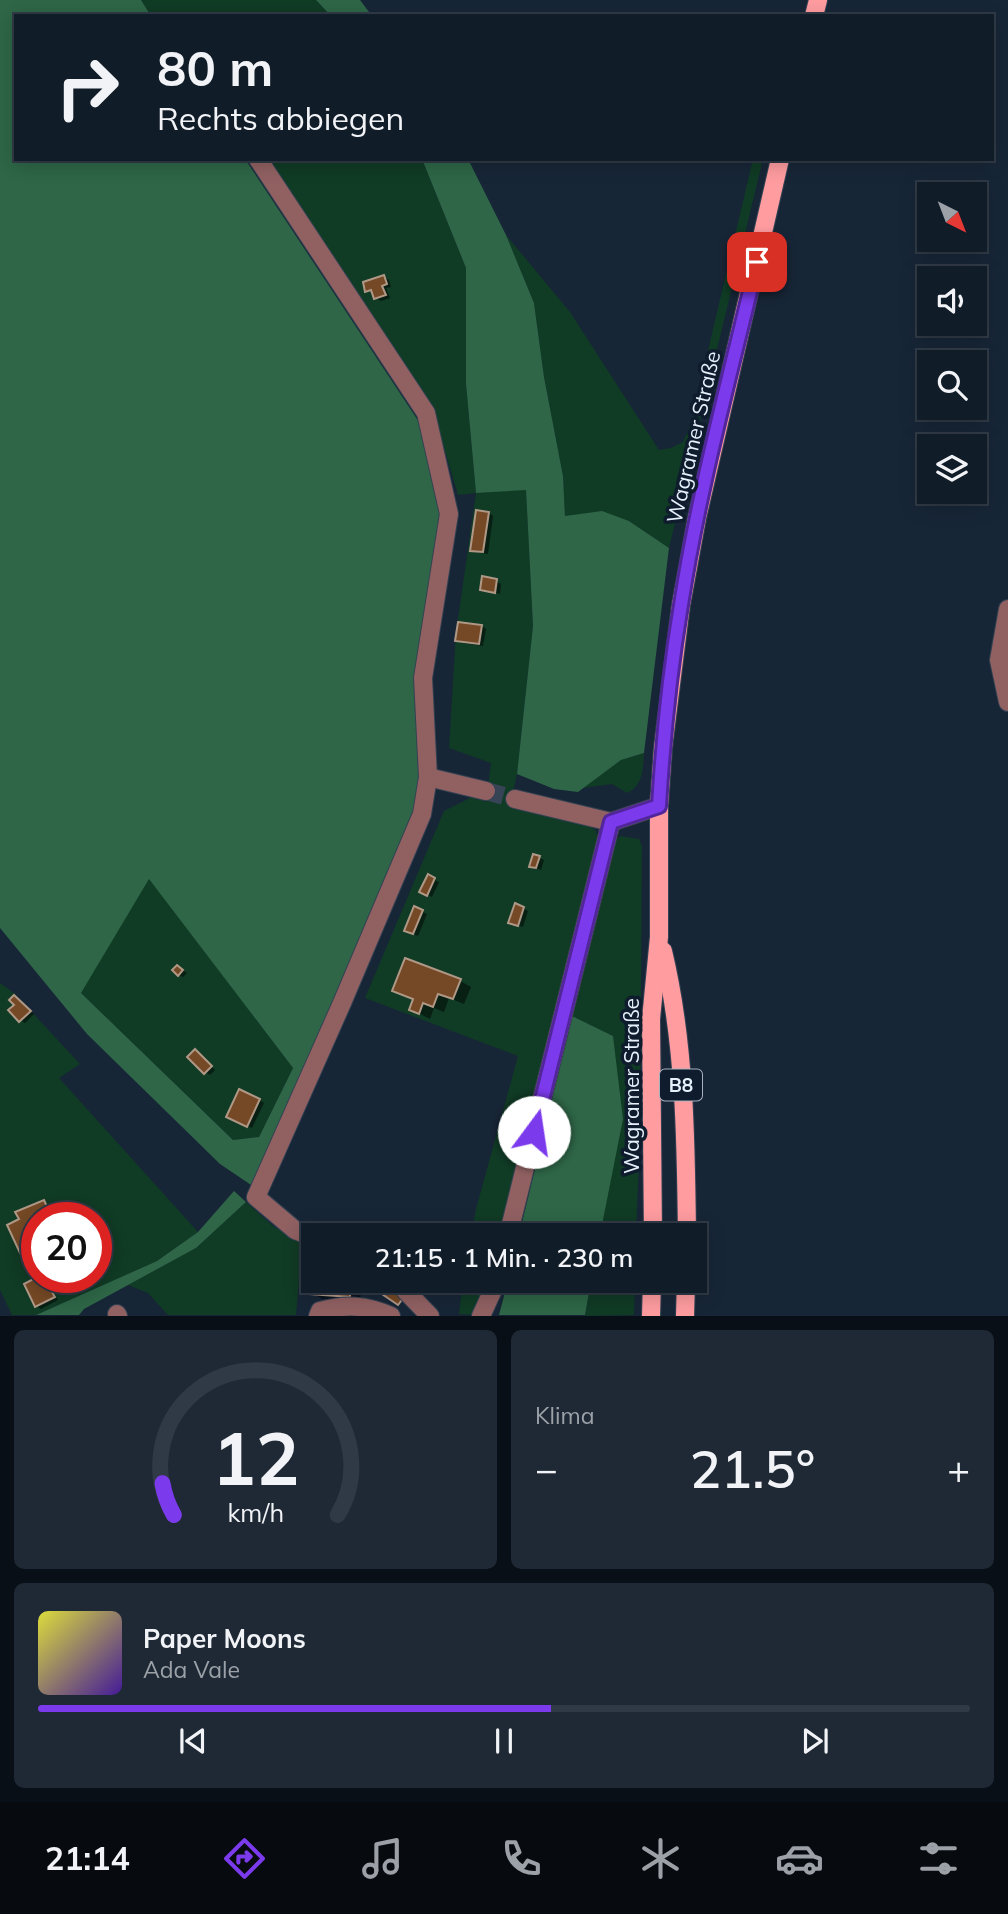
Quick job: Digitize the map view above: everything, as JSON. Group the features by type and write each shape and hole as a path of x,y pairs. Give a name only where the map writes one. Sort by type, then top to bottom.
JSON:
{"main road":[{"name":"Wagramer Straße","path":"653,1223 651,1019 660,937 659,806 663,748 683,593 697,518 780,161"},
{"name":"Wagramer Straße","path":"660,937 674,996 683,1119 687,1223"},
{"path":"651,1315 652,1293"},
{"path":"685,1315 686,1293"}],"lane":[{"path":"259,161 426,413 449,514 423,678 428,777 422,814 256,1197 301,1232"},
{"path":"1008,609 999,660 1008,702"},
{"path":"428,777 486,791"},
{"path":"515,799 611,822 659,806"},
{"path":"511,1223 611,822"},
{"path":"408,1293 430,1315"},
{"path":"481,1315 491,1293"},
{"path":"318,1315 320,1311 345,1304 391,1315"}],"green space":[{"path":"0,0 141,0 150,14 14,14 14,161 246,161 423,428 442,516 418,654 423,758 418,801 374,918 254,1187 220,1164 87,1034 0,928","holes":["149,879 293,1068 259,1137 233,1140 81,993"]},
{"path":"141,0 316,0 329,14 150,14"},
{"path":"316,0 360,0 370,14 329,14"},
{"path":"268,161 423,161 466,268 466,384 476,493 458,495 434,414"},
{"path":"423,161 469,161 506,235 534,303 544,377 563,476 565,516 602,511 629,521 669,548 644,753 621,760 578,792 554,789 517,774 533,626 526,490 476,493 466,384 466,268"},
{"path":"753,161 763,161 669,548 629,521 565,517 563,476 544,377 534,303 506,235 570,312 659,450 683,442 691,423"},
{"path":"526,489 533,626 517,774 510,806 587,823 596,831 598,842 505,1223 473,1223 518,1056 365,998 444,811 474,796 486,802 491,763 449,748 456,633 476,493"},
{"path":"644,753 639,781 627,793 612,784 582,788 621,760"},
{"path":"620,836 639,839 642,846 640,1135 636,1223 602,1223 607,1196 613,1036 572,1016 615,842"},
{"path":"149,878 293,1068 259,1137 233,1140 80,992"},
{"path":"0,983 14,993 80,1064 59,1078 198,1232 157,1261 112,1281 112,1202 21,1202 21,1293 85,1293 36,1315 12,1315 0,1290"},
{"path":"572,1016 613,1036 623,1119 602,1223 522,1223"},
{"path":"234,1191 246,1202 196,1248 84,1309 79,1315 36,1315 85,1293 112,1293 112,1281 157,1261 198,1232"},
{"path":"246,1202 274,1227 301,1239 296,1315 168,1315 148,1293 128,1285 196,1248"},
{"path":"462,1293 483,1293 473,1315 459,1314"},
{"path":"505,1293 589,1293 585,1315 499,1315"},
{"path":"589,1293 635,1293 634,1315 585,1316"}],"building":[{"path":"384,275 387,284 382,286 386,295 374,299 371,290 365,292 363,282"},
{"path":"476,510 489,512 483,552 470,551"},
{"path":"482,576 497,579 495,593 480,590"},
{"path":"458,622 482,625 479,644 455,641"},
{"path":"533,854 540,856 536,868 529,867"},
{"path":"428,874 435,878 427,896 419,892"},
{"path":"515,903 524,907 518,926 508,923"},
{"path":"414,906 423,910 413,934 404,931"},
{"path":"405,958 461,979 453,999 438,994 433,1007 423,1003 419,1014 409,1010 413,999 392,991"},
{"path":"177,965 183,970 178,976 172,970"},
{"path":"14,995 31,1011 19,1022 8,1010 14,1005 9,1000"},
{"path":"195,1049 212,1066 204,1074 187,1057"},
{"path":"239,1089 260,1099 247,1127 226,1117"},
{"path":"21,1210 20,1253 7,1225 19,1219 15,1212"},
{"path":"28,1293 53,1293 55,1297 35,1307"},
{"path":"310,1293 350,1293 350,1297"},
{"path":"380,1293 398,1293 404,1297 398,1305"}],"tunnel":[{"path":"486,791 515,799"}],"route":[{"path":"534,1132 611,822 659,806 663,748 681,606 697,518 757,262"}]}
